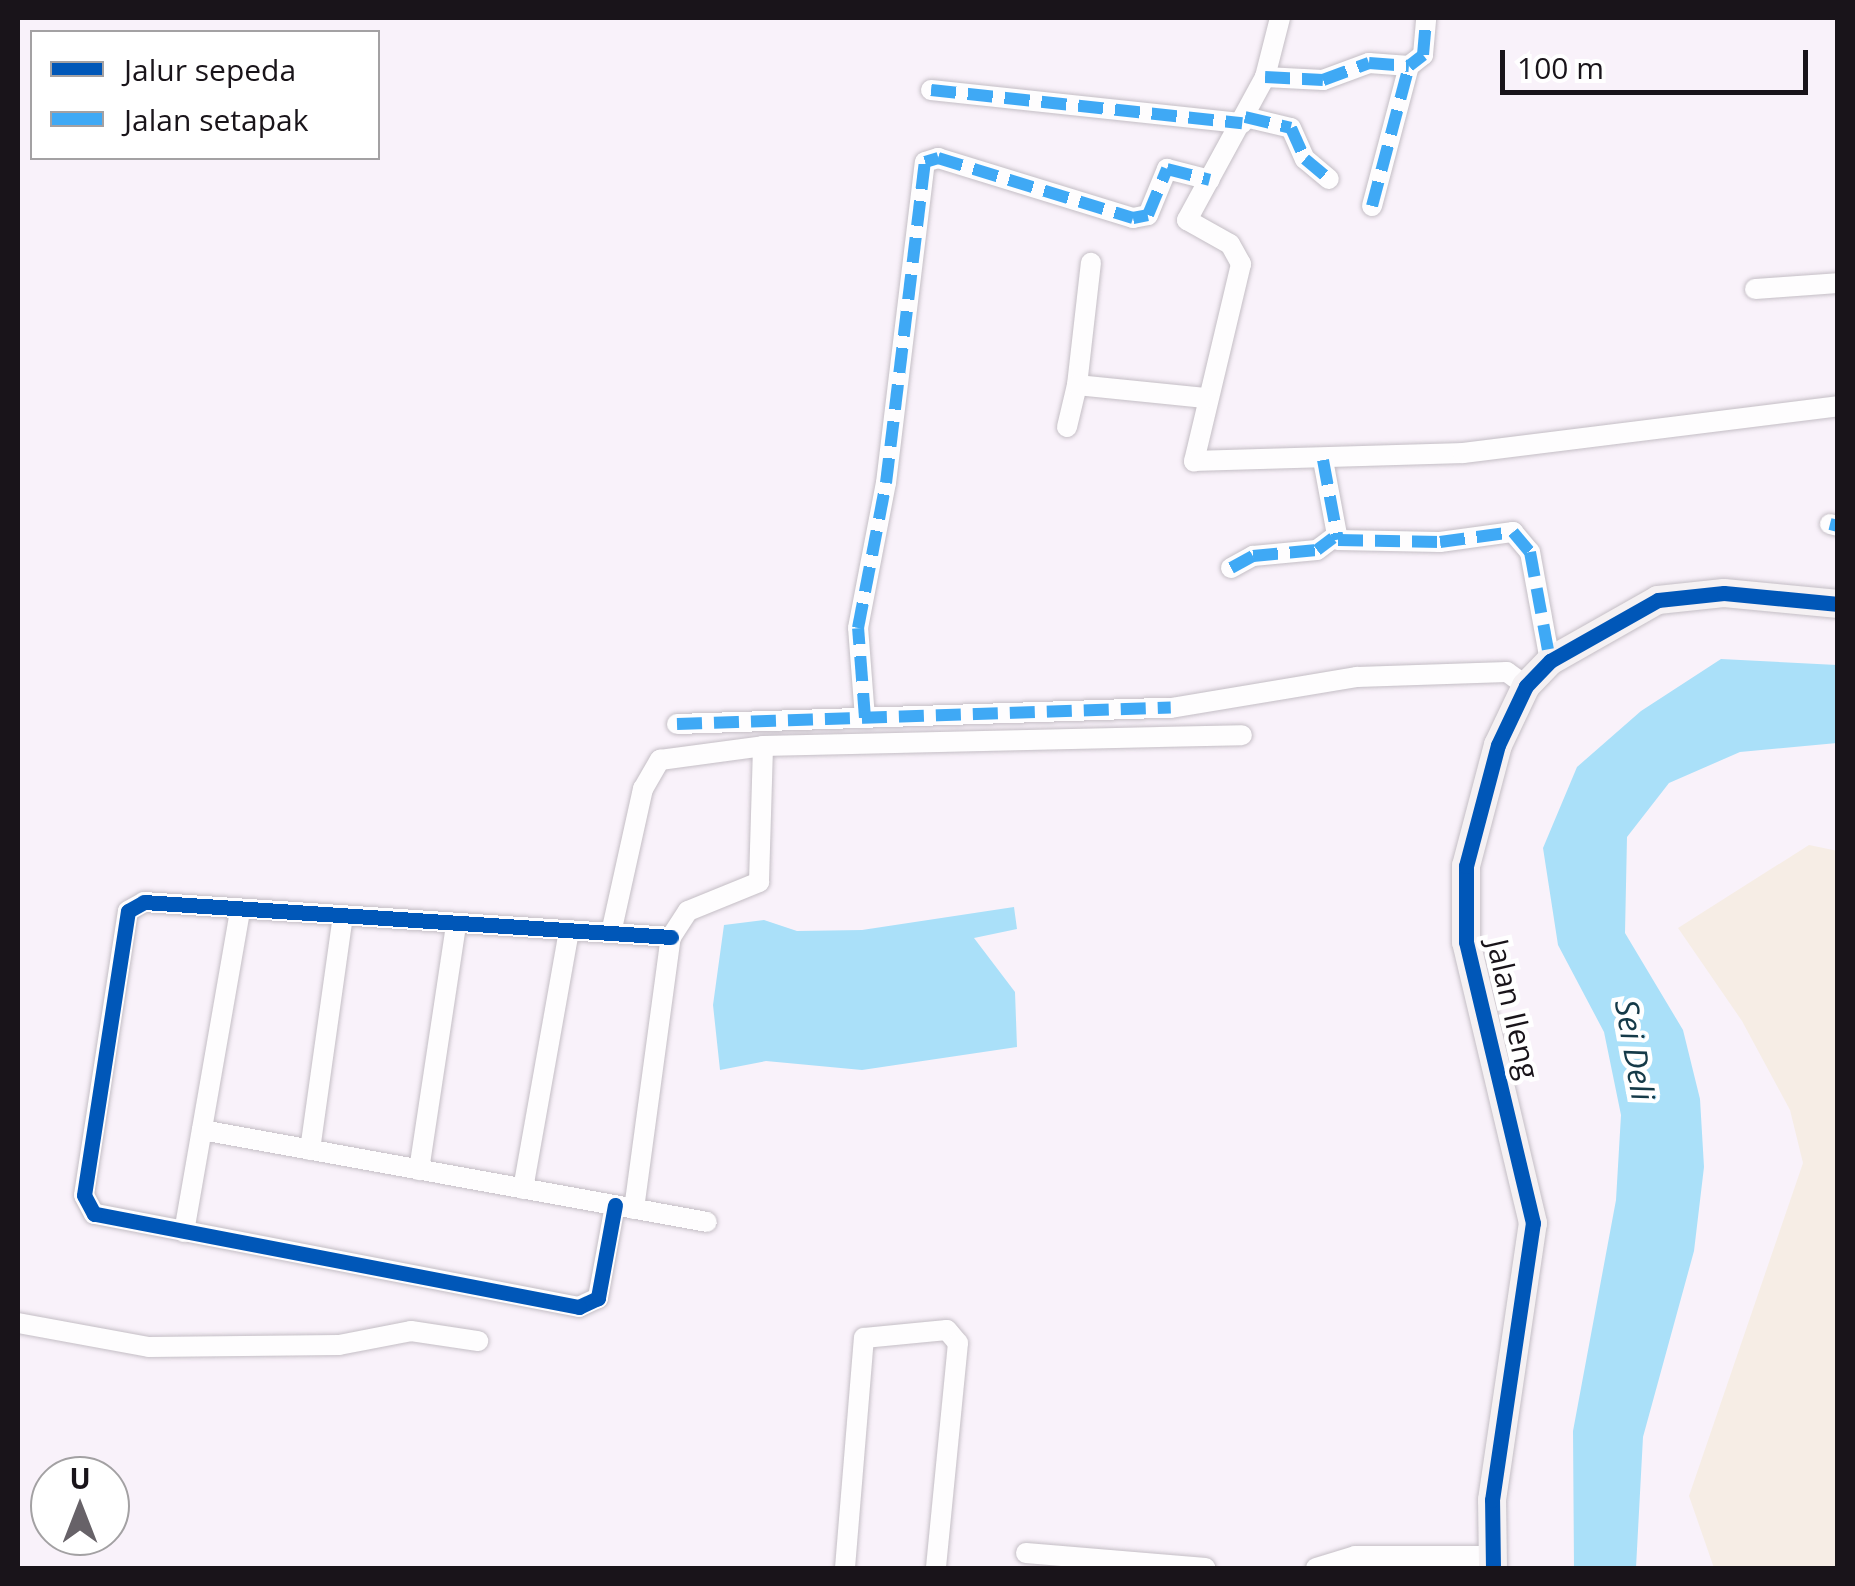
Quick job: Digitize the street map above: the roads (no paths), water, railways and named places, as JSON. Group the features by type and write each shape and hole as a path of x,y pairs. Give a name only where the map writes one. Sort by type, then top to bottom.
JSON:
{"street":[{"path":"1280,18 1265,77 1187,224 1230,244 1241,264 1205,398 1194,460 1324,460 1552,444 1838,406"},
{"path":"1372,206 1409,66 1424,55 1426,18"},
{"path":"1265,77 1324,80 1369,63 1409,66"},
{"path":"931,90 1244,120 1291,128 1305,159 1328,179"},
{"path":"865,718 858,628 886,483 924,162 938,158 1133,218 1148,214 1167,168 1210,180"},
{"path":"1068,427 1077,385 1091,263"},
{"path":"1755,289 1838,283"},
{"path":"1077,385 1205,398"},
{"path":"1324,460 1333,538"},
{"path":"1231,568 1253,556 1317,550 1333,538 1440,542 1507,528 1530,552 1550,661"},
{"name":"Jalan Ileng","path":"1491,1562 1533,1223 1531,1187 1466,942 1466,866 1498,745 1526,686 1550,661 1658,600 1724,593 1838,604"},
{"path":"678,724 1171,708 1357,677 1506,672 1526,686"},
{"path":"1168,732 1171,708"},
{"path":"611,933 652,768 660,760 762,746 1168,732 1242,734"},
{"path":"671,937 144,902 128,911 85,1207 184,1232 592,1306 624,1207 671,937 688,911 759,882 762,746"},
{"path":"184,1232 240,910"},
{"path":"310,1150 343,916"},
{"path":"419,1170 456,924"},
{"path":"523,1189 569,931"},
{"path":"202,1130 708,1222"},
{"path":"18,1324 149,1347 339,1345 411,1332 478,1341"},
{"path":"845,1568 864,1338 947,1330 958,1343 936,1568"},
{"path":"1026,1553 1205,1568"},
{"path":"1316,1568 1355,1562 1491,1562"}],"water":[{"name":"Sei Deli","path":"1721,659 1837,665 1837,743 1740,752 1669,783 1627,837 1625,933 1683,1030 1700,1099 1704,1167 1694,1251 1643,1437 1636,1568 1574,1568 1573,1431 1616,1200 1621,1115 1604,1032 1558,945 1543,848 1577,767 1641,711"},
{"path":"1014,907 1017,929 974,938 1015,992 1017,1047 862,1070 766,1061 720,1070 713,1005 724,925 764,920 797,931 862,930"}]}
